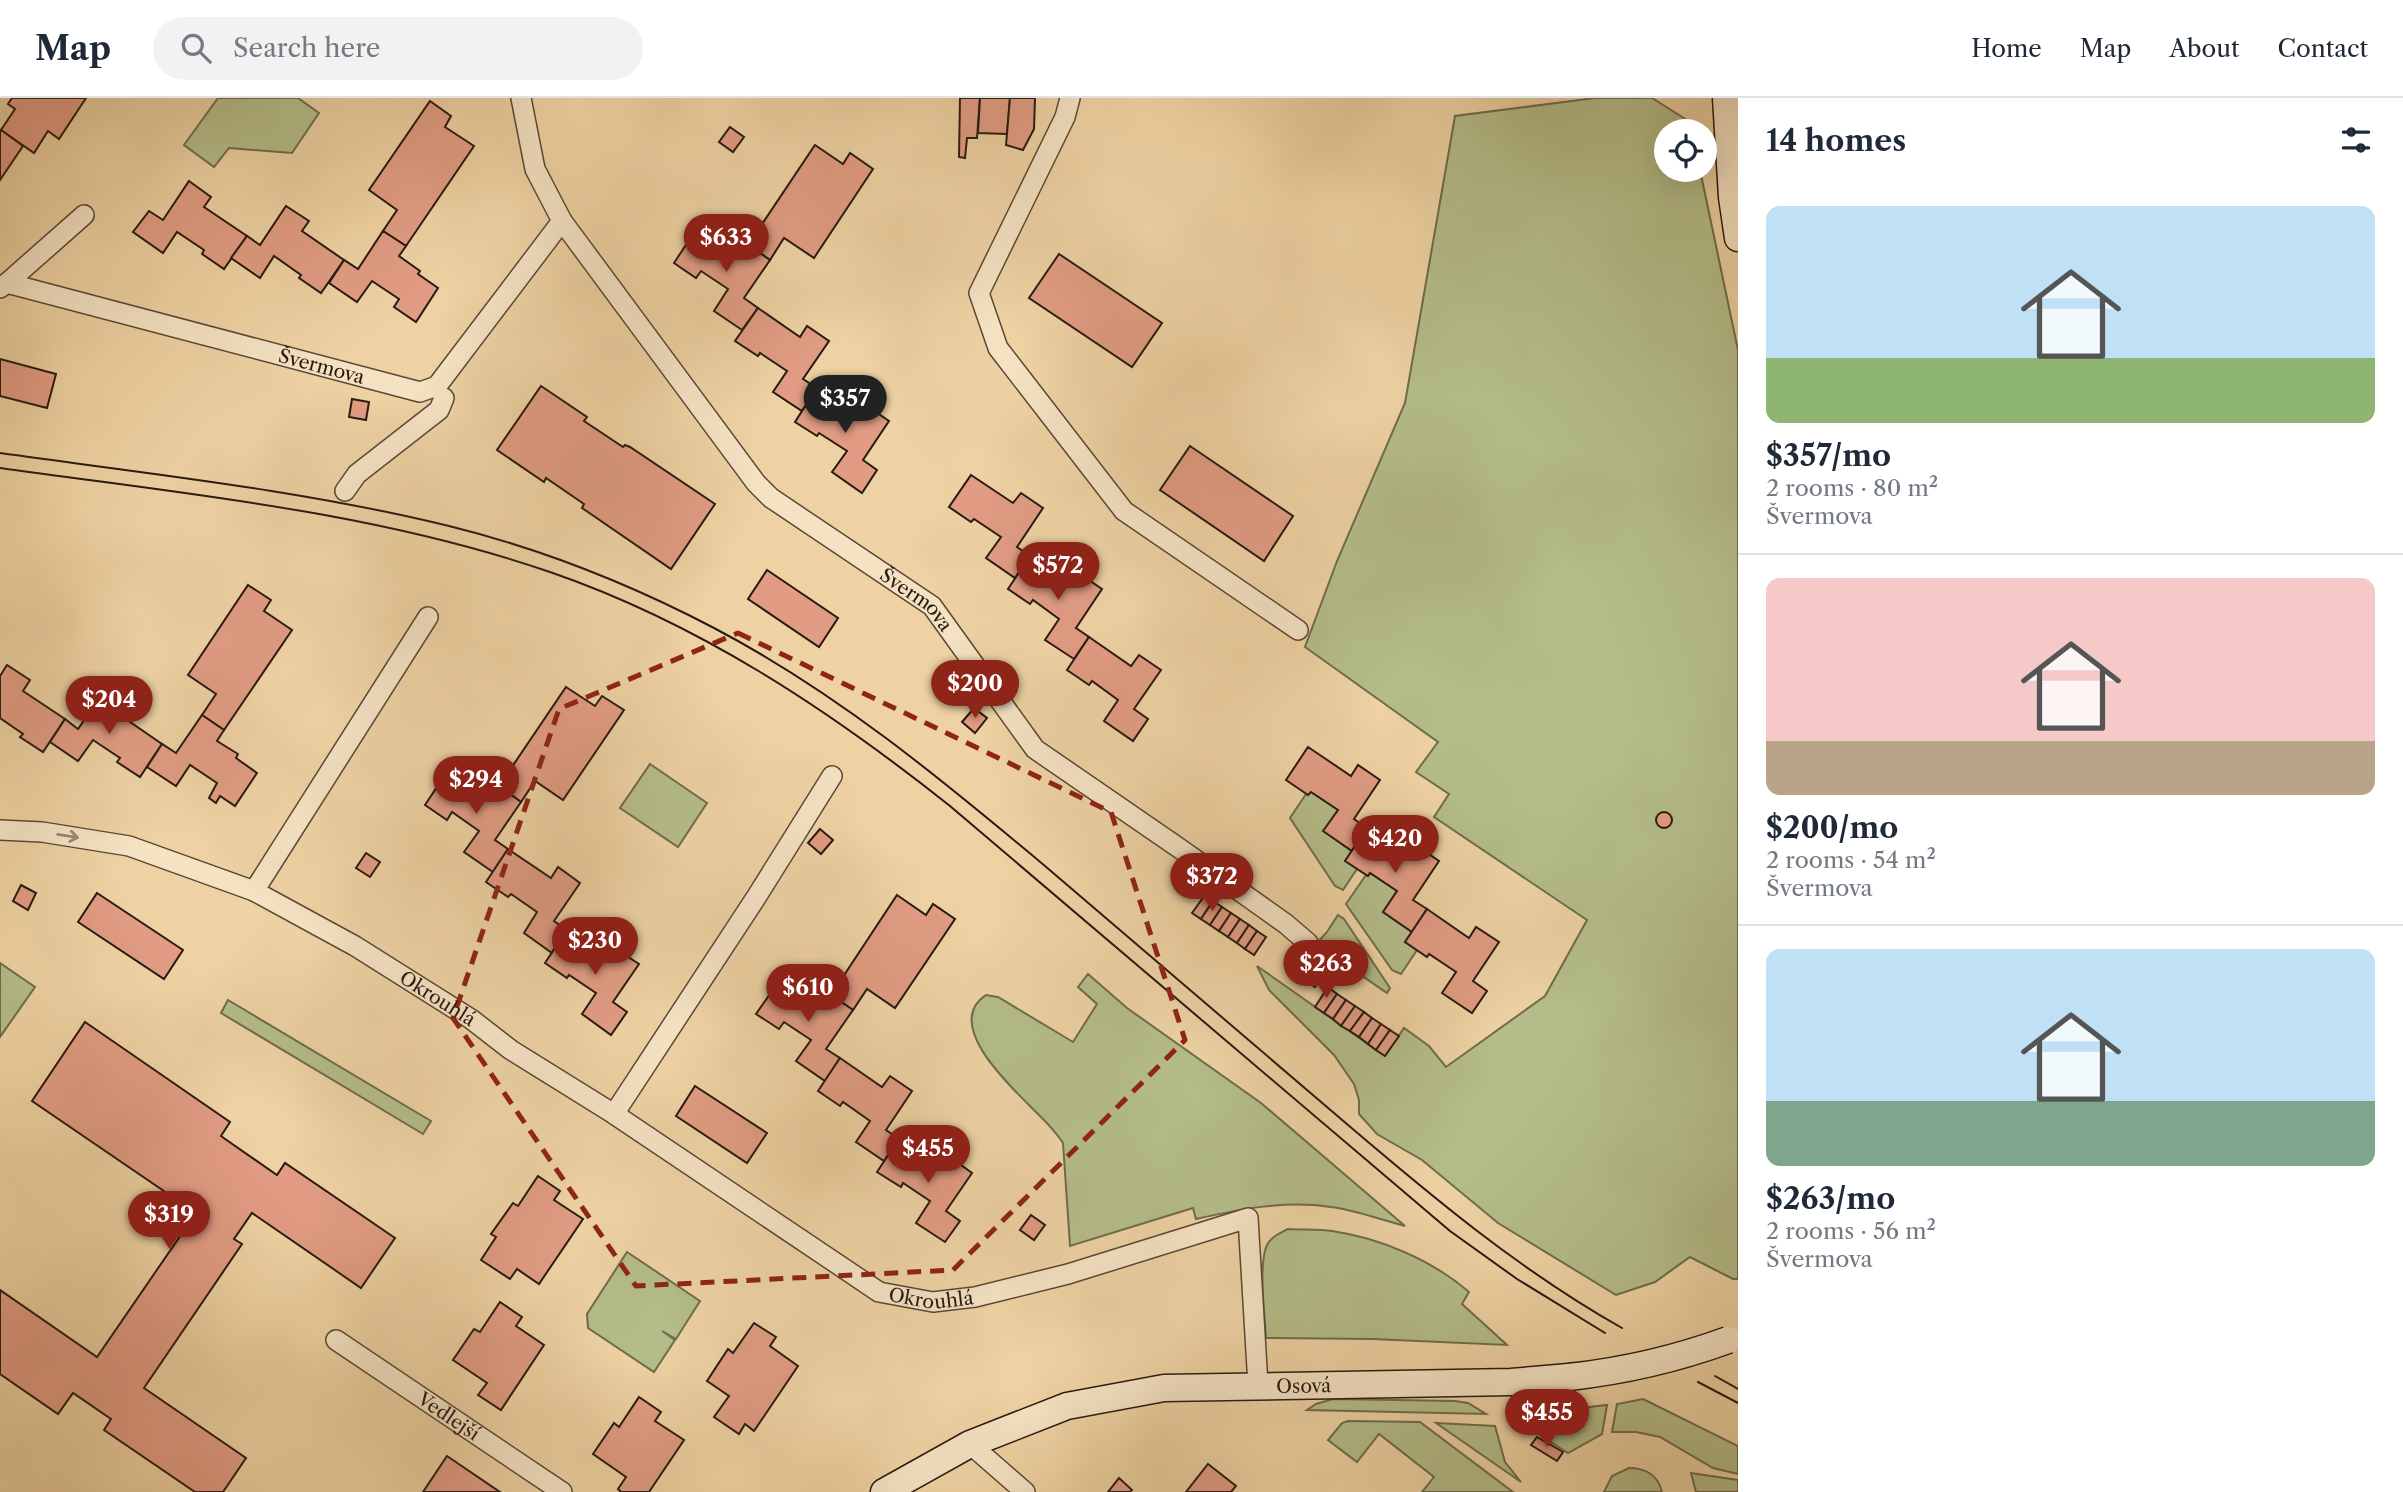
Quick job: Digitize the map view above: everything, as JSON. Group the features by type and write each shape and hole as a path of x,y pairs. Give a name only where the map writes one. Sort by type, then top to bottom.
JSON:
{"street":[{"name":"Švermova","path":"521,98 535,169 562,221 756,484 771,499 932,606 1035,749 1286,924 1308,943"},
{"path":"1070,98 1065,117 979,293 998,348 1124,510 1298,630"},
{"path":"1726,98 1732,197 1738,238"},
{"name":"Švermova","path":"4,285 84,215"},
{"name":"Švermova","path":"4,285 420,392 437,386 562,221"},
{"path":"345,491 357,474 439,410 444,398"},
{"path":"254,891 428,617"},
{"path":"614,1115 832,776"},
{"name":"Okrouhlá","path":"0,830 42,832 129,846 254,891 355,946 471,1019 510,1050 614,1115 879,1292 933,1303 975,1297 1068,1274 1248,1218 1258,1385"},
{"name":"Osová","path":"884,1492 970,1444 1067,1406 1164,1388 1511,1381 1569,1377 1613,1372 1668,1359 1733,1338"},
{"name":"Vedlejší","path":"336,1340 562,1492"},
{"path":"970,1444 1025,1492"}],"highlighted area":[{"path":"738,633 1111,812 1185,1040 953,1270 636,1286 453,1018 559,709"}],"green space":[{"path":"218,98 298,98 319,113 292,153 229,148 214,167 184,145"},
{"path":"1595,98 1652,98 1685,119 1654,119 1654,182 1703,182 1738,350 1738,1279 1690,1257 1655,1282 1616,1295 1498,1223 1422,1160 1377,1134 1359,1114 1359,1100 1354,1084 1334,1055 1269,990 1257,966 1385,1056 1404,1028 1429,1046 1446,1067 1545,996 1587,920 1434,817 1449,794 1416,772 1438,742 1305,647 1337,561 1405,403 1455,116"},
{"path":"650,764 707,803 678,847 620,808"},
{"path":"1311,792 1338,810 1324,831 1352,851 1346,861 1357,869 1343,890 1335,886 1290,818 1306,794"},
{"path":"1370,873 1397,891 1383,912 1412,932 1405,942 1417,950 1401,974 1392,970 1346,904"},
{"path":"1338,915 1344,919 1390,988 1387,993 1316,944"},
{"path":"0,963 35,987 0,1037"},
{"path":"1088,974 1127,1008 1261,1103 1405,1226 1350,1210 1314,1205 1263,1207 1196,1219 1193,1208 1070,1246 1063,1143 988,1060 977,1041 972,1024 974,1008 986,995 998,997 1073,1042 1097,1004 1078,987"},
{"path":"228,1000 431,1121 423,1134 221,1013"},
{"path":"1288,1229 1327,1230 1350,1234 1387,1245 1422,1260 1469,1292 1462,1304 1507,1345 1266,1338 1262,1277 1264,1253 1271,1240"},
{"path":"627,1252 700,1301 676,1339 662,1331 675,1340 654,1372 588,1328 587,1314"},
{"path":"1333,1399 1455,1401 1468,1403 1486,1414 1307,1410"},
{"path":"1643,1399 1738,1446 1738,1474 1713,1468 1660,1437 1636,1432 1612,1432 1617,1404"},
{"path":"1607,1405 1602,1434 1568,1453 1527,1427 1546,1425 1572,1409"},
{"path":"1420,1422 1513,1492 1422,1492 1434,1477 1379,1434 1357,1462 1328,1440 1342,1423"},
{"path":"1436,1423 1495,1426 1505,1462 1521,1482"},
{"path":"1629,1468 1650,1474 1662,1492 1604,1492 1612,1476"},
{"path":"1691,1473 1738,1480 1738,1492 1696,1492"}],"building":[{"path":"12,98 86,98 59,139 48,131 34,153 1,130 15,109 8,104"},
{"path":"960,98 980,98 977,138 967,138 965,158 959,157"},
{"path":"980,98 1010,98 1007,134 978,133"},
{"path":"1010,98 1035,98 1034,129 1023,150 1006,145"},
{"path":"430,101 451,116 445,127 474,146 406,246 383,231 397,210 369,190"},
{"path":"730,127 744,137 733,152 719,142"},
{"path":"1,130 23,146 0,180 0,132"},
{"path":"815,145 843,164 850,153 873,169 814,258 784,238 770,260 748,245"},
{"path":"189,181 211,197 204,207 247,236 224,269 202,254 204,250 177,232 163,253 133,232 149,211 163,220"},
{"path":"286,206 309,221 302,231 344,260 321,293 274,256 260,278 231,258 247,236 260,245"},
{"path":"383,231 406,246 399,256 438,288 416,322 394,307 399,299 372,281 357,302 329,283 344,260 358,269"},
{"path":"695,231 717,245 719,241 740,255 748,245 770,260 744,298 758,308 742,330 714,311 728,289 701,271 696,278 674,263"},
{"path":"1059,254 1162,323 1132,367 1029,298"},
{"path":"758,308 800,337 807,326 829,341 803,379 817,388 802,411 773,392 787,371 735,341"},
{"path":"0,359 56,374 47,408 0,396"},
{"path":"541,386 587,417 584,421 623,447 630,447 715,504 671,569 582,508 584,504 546,478 544,482 497,450"},
{"path":"817,388 860,417 867,406 889,421 863,460 877,470 862,493 832,472 847,451 795,422"},
{"path":"352,399 369,402 366,420 349,417"},
{"path":"1190,446 1293,516 1264,561 1160,490"},
{"path":"971,475 1013,503 1021,493 1043,508 1017,547 1030,556 1015,578 986,558 1001,537 949,507"},
{"path":"1030,556 1072,585 1080,574 1102,589 1076,628 1089,637 1074,659 1045,640 1059,619 1033,600 1030,604 1008,589"},
{"path":"767,570 838,618 819,647 748,599"},
{"path":"248,585 271,600 264,611 292,630 224,730 202,715 216,694 188,675"},
{"path":"1089,637 1131,666 1139,655 1161,670 1134,709 1148,719 1133,741 1104,721 1118,700 1092,681 1089,685 1067,670"},
{"path":"7,665 30,680 23,691 65,719 43,752 20,737 23,734 0,718 0,676"},
{"path":"566,687 595,706 602,696 624,710 563,800 535,781 521,802 499,786"},
{"path":"105,690 127,705 120,715 162,744 140,777 117,762 120,758 93,740 78,761 50,742 65,719 78,729"},
{"path":"974,708 987,718 975,733 962,722"},
{"path":"202,715 224,730 217,741 238,754 236,758 257,773 235,806 220,796 216,803 209,798 217,783 190,765 176,786 147,767 162,744 176,753"},
{"path":"1308,747 1351,776 1358,765 1380,780 1354,819 1367,828 1352,851 1323,831 1338,810 1286,780"},
{"path":"447,772 468,786 470,782 492,797 499,786 521,802 495,840 508,849 493,872 464,852 479,831 452,812 447,820 425,805"},
{"path":"1661,812 1667,812 1672,820 1670,826 1661,828 1656,823 1656,817"},
{"path":"1367,828 1410,857 1417,846 1439,861 1413,900 1427,909 1412,932 1383,912 1397,891 1345,861"},
{"path":"820,829 833,840 821,854 808,843"},
{"path":"508,849 551,878 558,867 580,883 554,921 567,930 552,953 524,933 537,912 511,894 508,897 486,882"},
{"path":"366,853 380,862 370,877 356,868"},
{"path":"21,885 36,893 28,910 13,901"},
{"path":"97,893 183,950 164,979 78,922"},
{"path":"897,895 926,915 933,904 955,919 895,1008 867,989 853,1010 831,995"},
{"path":"1205,895 1213,901 1201,919 1192,913"},
{"path":"1213,901 1222,907 1210,925 1201,919"},
{"path":"1222,907 1231,913 1219,931 1210,925"},
{"path":"1427,909 1469,938 1476,927 1499,942 1473,981 1487,991 1472,1013 1442,993 1456,972 1405,942"},
{"path":"1231,913 1240,919 1228,937 1219,931"},
{"path":"1240,919 1249,925 1237,943 1228,937"},
{"path":"1249,925 1257,931 1245,949 1237,943"},
{"path":"567,930 609,959 616,949 639,964 613,1002 627,1012 611,1035 582,1014 596,993 545,963"},
{"path":"1257,931 1266,937 1254,955 1245,949"},
{"path":"1311,961 1324,970 1315,987 1300,977"},
{"path":"779,981 823,1006 831,995 853,1010 826,1049 840,1058 825,1081 796,1061 811,1040 784,1022 779,1029 756,1014"},
{"path":"1328,987 1337,994 1324,1013 1315,1007"},
{"path":"1337,994 1346,1000 1333,1019 1324,1013"},
{"path":"1346,1000 1355,1006 1341,1026 1333,1019"},
{"path":"1355,1006 1364,1012 1350,1031 1341,1026"},
{"path":"1364,1012 1372,1018 1359,1037 1350,1031"},
{"path":"1372,1018 1381,1024 1368,1044 1359,1037"},
{"path":"85,1022 230,1122 221,1136 228,1141 277,1175 285,1163 395,1238 361,1288 252,1213 234,1239 242,1244 144,1388 246,1458 223,1492 195,1492 104,1430 111,1419 73,1393 58,1414 0,1374 0,1290 97,1357 196,1213 32,1101"},
{"path":"1381,1024 1390,1030 1376,1050 1368,1044"},
{"path":"1390,1030 1399,1036 1385,1056 1376,1050"},
{"path":"840,1058 882,1087 890,1076 912,1091 886,1130 899,1139 884,1161 856,1142 870,1121 843,1102 840,1106 818,1091"},
{"path":"695,1086 767,1133 747,1163 676,1116"},
{"path":"899,1139 943,1168 950,1157 972,1173 946,1211 960,1221 945,1242 916,1223 930,1201 903,1183 901,1187 877,1172"},
{"path":"538,1176 560,1191 554,1200 583,1219 539,1284 517,1269 510,1279 481,1260 496,1237 491,1234 513,1203 518,1206"},
{"path":"1031,1215 1045,1225 1034,1240 1020,1230"},
{"path":"500,1302 522,1317 516,1326 544,1345 501,1410 478,1395 487,1383 453,1360 474,1329 480,1332"},
{"path":"754,1323 776,1337 770,1346 798,1366 754,1431 745,1424 739,1434 714,1417 729,1396 707,1381 728,1349 733,1353"},
{"path":"639,1397 661,1412 655,1421 684,1440 649,1492 621,1492 618,1489 626,1477 593,1454 614,1423 619,1427"},
{"path":"1537,1437 1563,1452 1557,1461 1531,1445"},
{"path":"447,1456 500,1492 423,1492"},
{"path":"1208,1464 1236,1486 1231,1492 1186,1492"},
{"path":"1119,1478 1132,1490 1108,1492"}],"tram line":[{"path":"0,453 338,502 449,526 518,545 585,569 714,628 802,680 886,738 1045,866 1442,1203 1547,1282 1622,1328"},
{"path":"0,468 278,507 415,534 550,572 658,616 709,643 809,703 904,770 950,806 1450,1231 1517,1279 1605,1333"},
{"path":"1715,1376 1738,1389"},
{"path":"1698,1382 1738,1403"}]}
